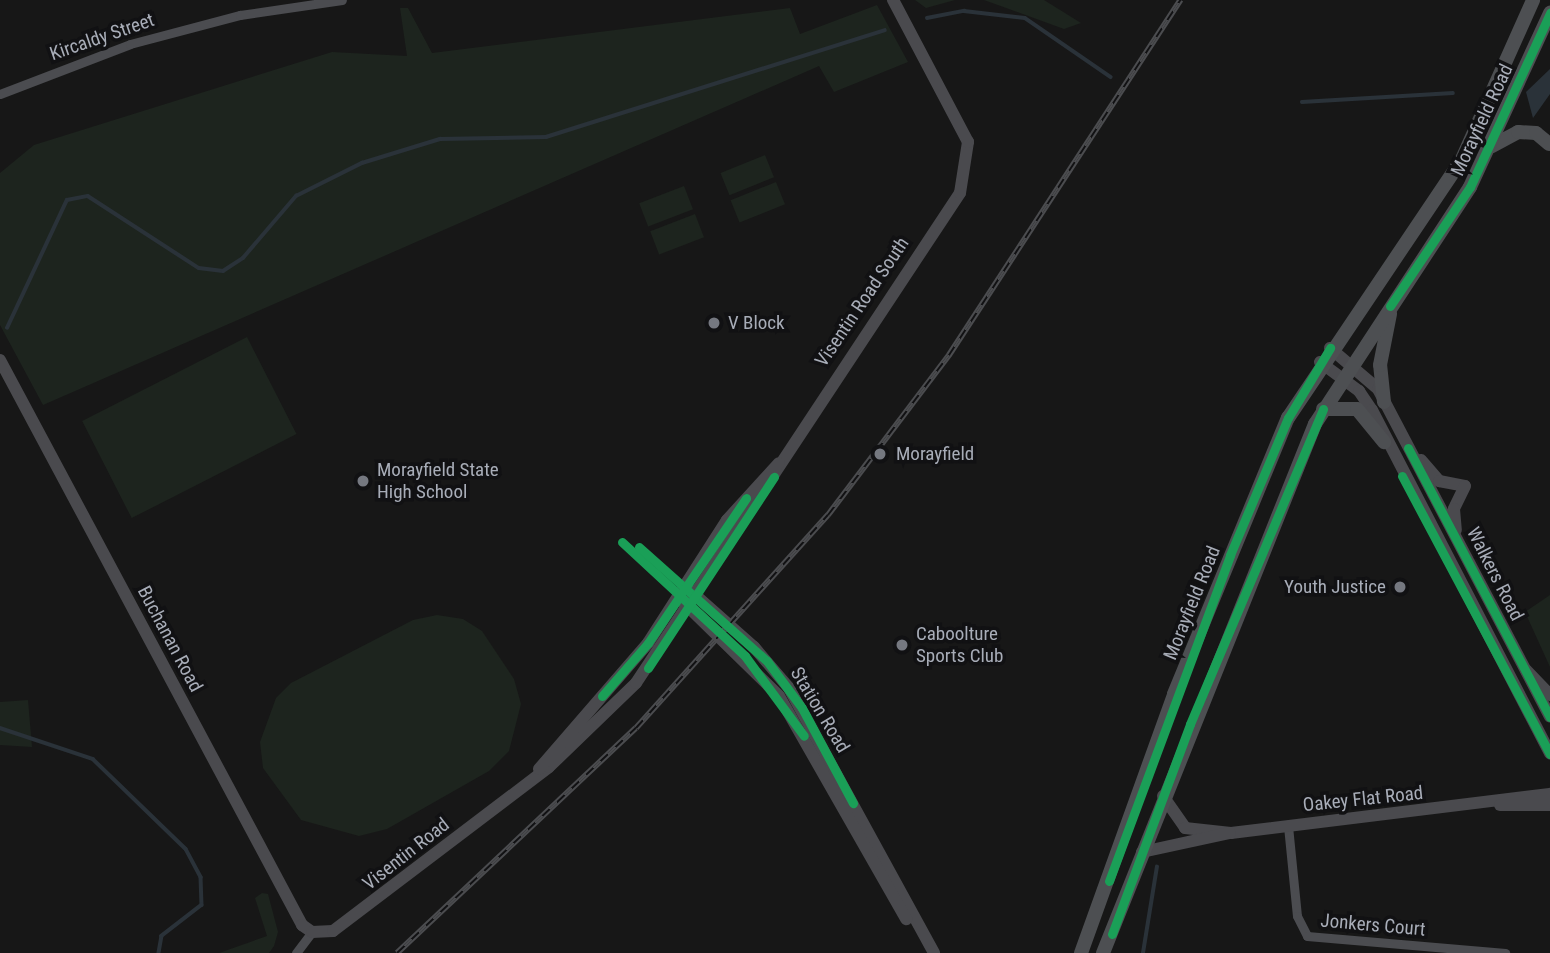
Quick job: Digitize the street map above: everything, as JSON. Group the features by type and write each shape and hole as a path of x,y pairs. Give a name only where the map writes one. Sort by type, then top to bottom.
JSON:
{"main road":[{"name":"Visentin Road South","path":"687,596 960,193 969,160 962,128 893,0"},
{"name":"Morayfield Road","path":"1081,953 1195,640 1288,418 1320,362 1462,159 1533,0"},
{"name":"Morayfield Road","path":"1103,953 1163,796 1323,409 1492,146 1550,13"},
{"path":"1492,146 1518,132 1536,133 1550,145"},
{"path":"1384,402 1380,365 1390,306"},
{"name":"Walkers Road","path":"1330,348 1352,363 1384,402 1550,717"},
{"name":"Buchanan Road","path":"0,360 302,925 312,932"},
{"name":"Walkers Road","path":"1320,362 1363,396 1384,442 1550,754"},
{"path":"1323,409 1357,409 1384,442"},
{"path":"1403,438 1437,479 1465,486 1454,509 1456,538"},
{"name":"Visentin Road","path":"312,932 333,931 412,877 537,773 636,683 687,596"},
{"name":"Station Road","path":"687,596 779,696 927,953"},
{"name":"Station Road","path":"687,596 789,688 934,953"},
{"path":"1526,670 1550,695"},
{"name":"Oakey Flat Road","path":"1499,805 1550,794"},
{"name":"Oakey Flat Road","path":"1163,796 1185,828 1231,833"},
{"name":"Oakey Flat Road","path":"1142,852 1231,833 1288,826 1499,805 1550,805"}],"street":[{"name":"Kircaldy Street","path":"0,93 130,44 303,3 342,0"},
{"name":"Jonkers Court","path":"1288,826 1297,916 1307,936 1505,953"},
{"path":"296,953 312,932"}],"shaded area":[{"path":"915,0 955,0 926,8"},
{"path":"984,0 1044,0 1081,23 1064,29"},
{"path":"877,5 908,62 834,92 819,66 43,405 0,325 0,173 34,145 332,52 407,56 400,8 408,8 432,53 790,8 800,34"},
{"path":"1550,69 1550,94 1533,118 1526,92"},
{"path":"765,155 774,177 729,195 720,173"},
{"path":"776,182 785,204 740,223 731,200"},
{"path":"684,186 693,209 648,227 639,203"},
{"path":"695,214 704,237 659,255 650,231"},
{"path":"247,337 296,434 132,518 82,421"},
{"path":"1550,595 1550,667 1525,612"},
{"path":"437,615 463,619 482,631 514,679 521,704 509,751 489,771 387,829 359,836 301,820 263,768 260,742 276,698 291,683 413,620"},
{"path":"28,700 32,747 0,745 0,702"},
{"path":"262,893 268,894 278,932 269,953 219,953 267,936 255,898"}],"waterway":[{"path":"927,18 964,11 1025,18 1111,77"},
{"path":"7,328 67,200 88,196 199,268 223,271 243,258 296,196 362,163 440,139 546,137 885,30"},
{"path":"1302,102 1453,93"},
{"path":"0,728 93,759 186,849 201,877 202,905 162,936 159,953"},
{"path":"1143,953 1157,867"}],"railway":[{"path":"397,953 636,728 828,515 949,355 1180,0"}],"cycle path":[{"path":"1390,306 1470,187 1550,13"},
{"path":"1109,881 1230,555 1288,418 1330,348"},
{"path":"1112,934 1190,724 1323,409"},
{"path":"1408,448 1550,717"},
{"path":"1402,476 1550,754"},
{"path":"648,668 774,477"},
{"path":"602,696 648,643 746,498"},
{"path":"622,542 745,656 804,736"},
{"path":"639,547 767,661 802,708 853,803"}],"place":[{"name":"V Block","path":"714,323"},
{"name":"Morayfield","path":"880,454"},
{"name":"Morayfield State High School","path":"363,481"},
{"name":"Youth Justice","path":"1400,587"},
{"name":"Caboolture Sports Club","path":"902,645"}]}
